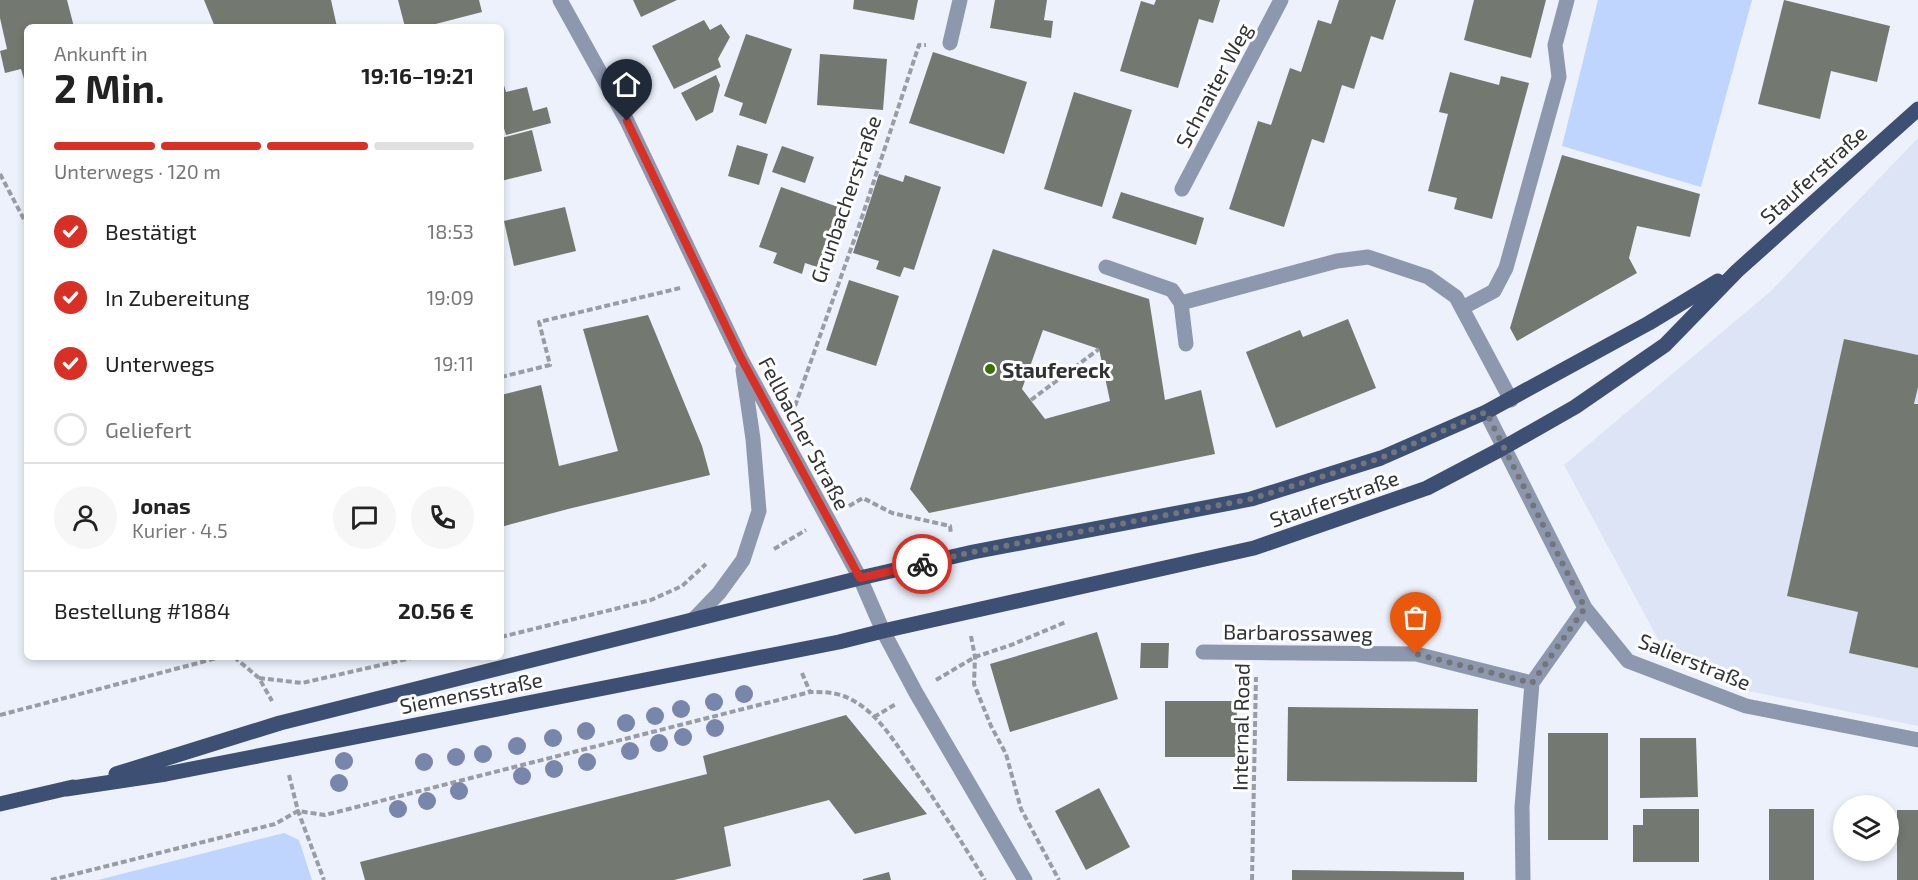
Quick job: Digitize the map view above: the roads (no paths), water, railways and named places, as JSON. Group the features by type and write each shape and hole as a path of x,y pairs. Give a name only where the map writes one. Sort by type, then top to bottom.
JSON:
{"main road":[{"name":"Stauferstraße","path":"883,630 1254,548 1426,488 1575,407 1665,345 1737,271 1918,109"},
{"name":"Stauferstraße","path":"860,578 973,552 1251,499 1381,458 1511,400 1737,271"},
{"name":"Siemensstraße","path":"66,789 280,723 860,578"},
{"name":"Siemensstraße","path":"0,804 66,789 166,774 775,656 883,630"}],"street":[{"name":"Fellbacher Straße","path":"560,0 627,121 741,358 860,578 883,630 916,693 1025,880"},
{"path":"950,43 960,0"},
{"name":"Schnaiter Weg","path":"1182,189 1281,0"},
{"path":"1462,309 1494,291 1506,268 1559,76 1556,45 1567,0"},
{"path":"1181,303 1337,261 1368,257 1428,277 1456,297 1511,400"},
{"path":"1106,267 1172,290 1181,303 1186,344"},
{"path":"694,619 744,560 759,511 753,439 741,358"},
{"name":"Salierstraße","path":"1486,412 1585,608 1628,661 1746,706 1918,740"},
{"path":"1522,880 1522,807 1532,683 1585,608"},
{"name":"Barbarossaweg","path":"1203,652 1416,654 1532,683"}],"place":[{"name":"Staufereck","path":"990,369"}]}
